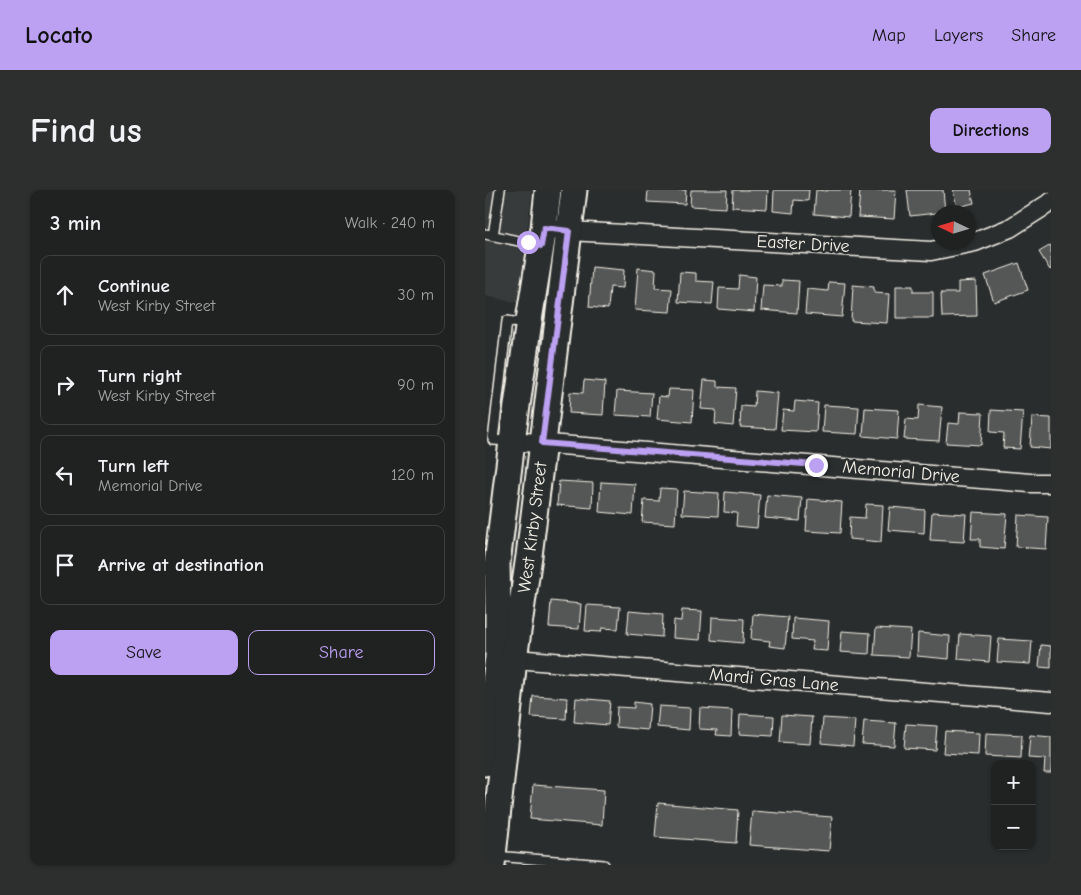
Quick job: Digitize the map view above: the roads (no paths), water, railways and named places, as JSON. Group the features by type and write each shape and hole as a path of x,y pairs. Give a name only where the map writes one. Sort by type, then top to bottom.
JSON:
{"main road":[{"name":"West Kirby Street","path":"501,861 501,658 492,564 543,237 548,190"},
{"name":"West Kirby Street","path":"485,763 501,658 529,556 574,190"}],"street":[{"name":"Easter Drive","path":"543,237 569,231 931,251 975,242 1010,228 1051,202"},
{"name":"Memorial Drive","path":"512,441 1030,483 1051,483"},
{"name":"Mardi Gras Lane","path":"501,658 1051,702"}],"lane":[{"path":"500,190 489,235 543,237"},
{"path":"501,861 604,865"}]}
